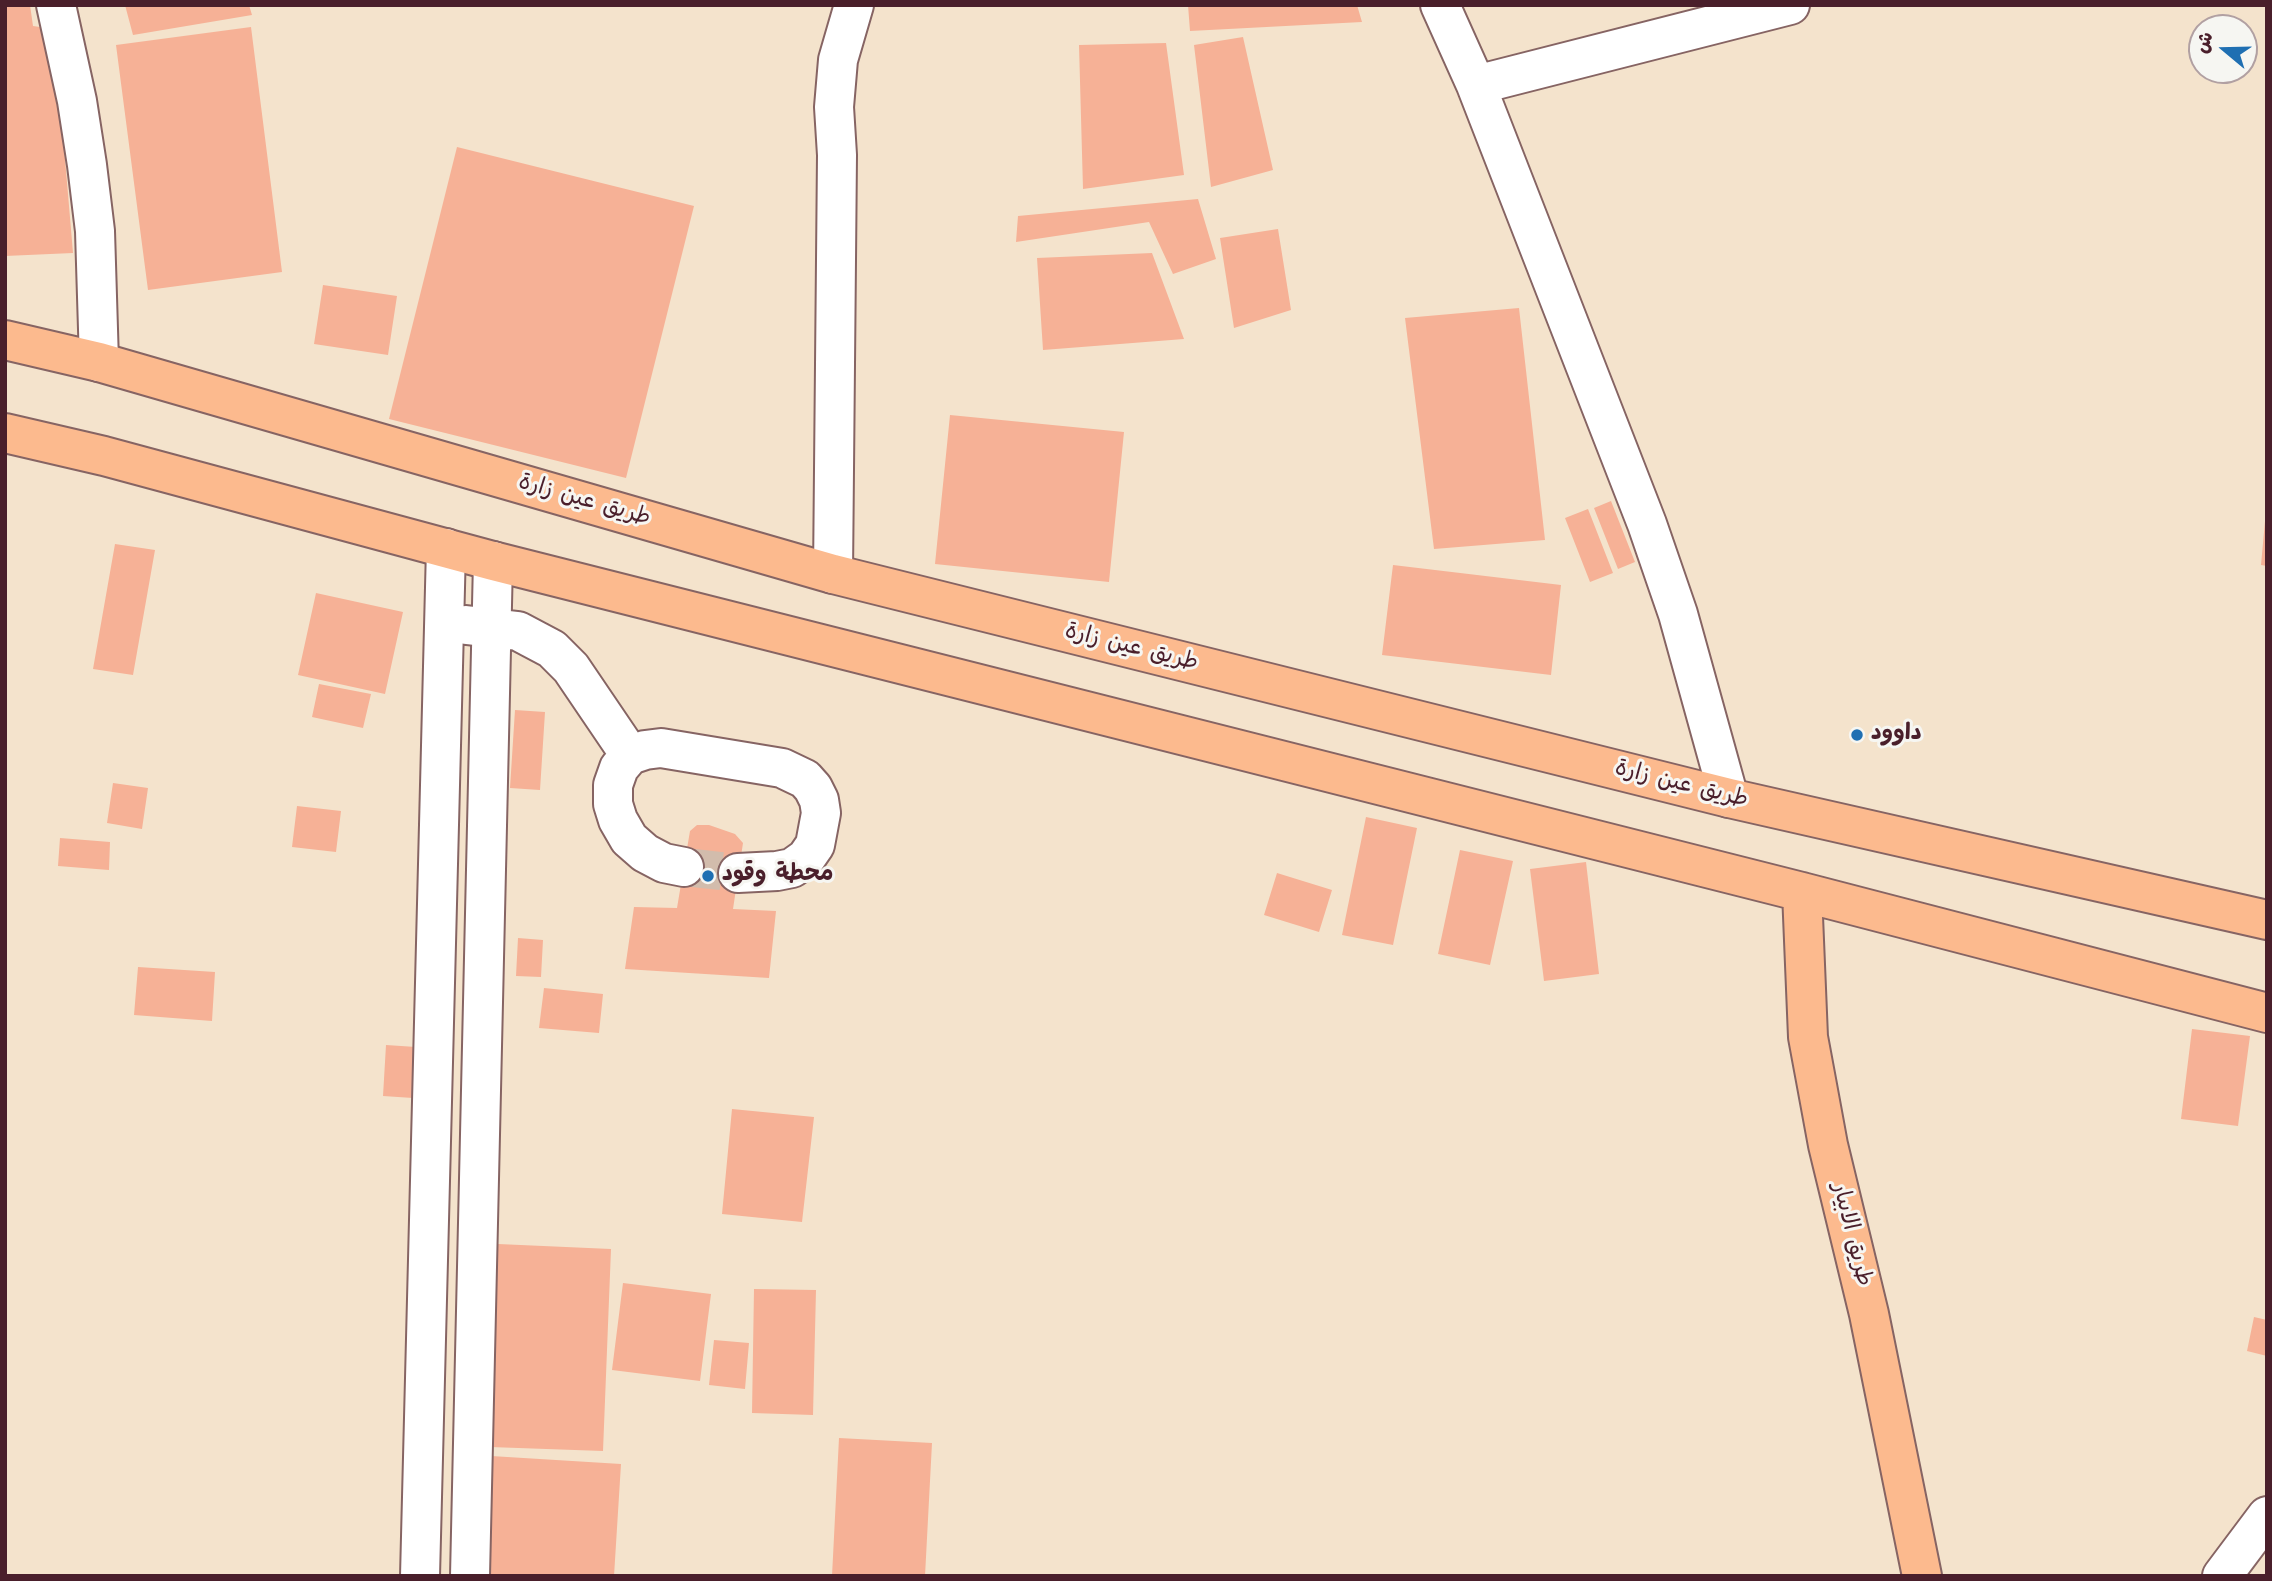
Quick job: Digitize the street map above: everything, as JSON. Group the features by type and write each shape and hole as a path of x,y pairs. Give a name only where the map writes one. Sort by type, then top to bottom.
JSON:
{"main road":[{"name":"طريق عين زارة","path":"5,340 99,362 833,574 1729,798 2267,920"},
{"path":"5,433 104,456 494,561 1802,892 2267,1013"},
{"name":"طريق الابيار","path":"1802,892 1808,1037 1828,1145 1869,1314 1922,1576"}],"street":[{"path":"56,5 77,101 87,165 96,244 99,362"},
{"path":"833,574 837,155 834,107 838,60 854,5"},
{"path":"1440,5 1476,85 1647,524 1682,628 1729,798"},
{"path":"1476,85 1790,5"},
{"path":"420,1576 446,548"},
{"path":"470,1576 494,561"},
{"path":"443,623 518,631 552,649 571,668 630,755"},
{"path":"684,867 664,863 645,853 629,839 618,820 613,804 613,785 619,768 630,755 661,748 782,768 805,779 819,800 821,813 814,845 806,858 792,868 777,872 738,873"},
{"path":"2222,1576 2267,1516"}],"building":[{"path":"5,5 30,5 33,26 54,29 73,253 5,256"},
{"path":"125,5 249,5 252,15 133,35"},
{"path":"1188,5 1357,5 1362,22 1190,31"},
{"path":"251,27 282,272 148,290 116,45"},
{"path":"1243,37 1273,170 1211,187 1194,45"},
{"path":"1166,43 1184,175 1083,189 1079,45"},
{"path":"457,147 694,206 626,478 389,419"},
{"path":"1198,199 1216,259 1173,274 1149,222 1016,242 1018,216"},
{"path":"1278,229 1291,310 1234,328 1220,238"},
{"path":"1152,253 1184,339 1043,350 1037,258"},
{"path":"323,285 397,296 388,355 314,344"},
{"path":"1519,308 1545,540 1434,549 1405,318"},
{"path":"950,415 1124,432 1109,582 935,564"},
{"path":"1611,501 1635,562 1618,569 1594,508"},
{"path":"1588,509 1613,573 1590,582 1565,518"},
{"path":"2267,521 2267,566 2261,565"},
{"path":"115,544 155,550 133,675 93,669"},
{"path":"1393,565 1561,585 1551,675 1382,655"},
{"path":"316,593 403,612 385,694 298,675"},
{"path":"319,684 371,694 363,728 312,717"},
{"path":"515,710 545,712 540,790 510,788"},
{"path":"113,783 148,788 142,829 107,823"},
{"path":"297,806 341,811 336,852 292,847"},
{"path":"1366,817 1417,828 1393,945 1342,935"},
{"path":"697,825 709,825 735,834 743,843 733,909 776,911 769,978 625,969 634,907 677,908 690,831"},
{"path":"60,838 110,842 109,870 58,866"},
{"path":"1460,850 1513,861 1490,965 1438,954"},
{"path":"1586,862 1599,974 1544,981 1530,869"},
{"path":"1277,873 1332,890 1319,932 1264,915"},
{"path":"518,938 543,940 541,977 516,976"},
{"path":"138,967 215,972 212,1021 134,1015"},
{"path":"544,988 603,994 599,1033 539,1028"},
{"path":"2192,1029 2250,1036 2238,1126 2181,1119"},
{"path":"386,1045 416,1047 413,1098 383,1096"},
{"path":"732,1109 814,1117 802,1222 722,1214"},
{"path":"498,1244 611,1249 603,1451 490,1447"},
{"path":"623,1283 711,1294 700,1381 612,1370"},
{"path":"754,1289 816,1290 813,1415 752,1413"},
{"path":"2254,1317 2267,1320 2267,1356 2247,1351"},
{"path":"714,1340 749,1343 745,1389 709,1385"},
{"path":"839,1438 932,1443 925,1576 832,1576"},
{"path":"491,1456 621,1464 614,1576 483,1576"}],"tunnel":[{"path":"684,867 738,873"}],"place":[{"name":"داوود","path":"1857,735"},
{"name":"محطة وقود","path":"708,876"}]}
